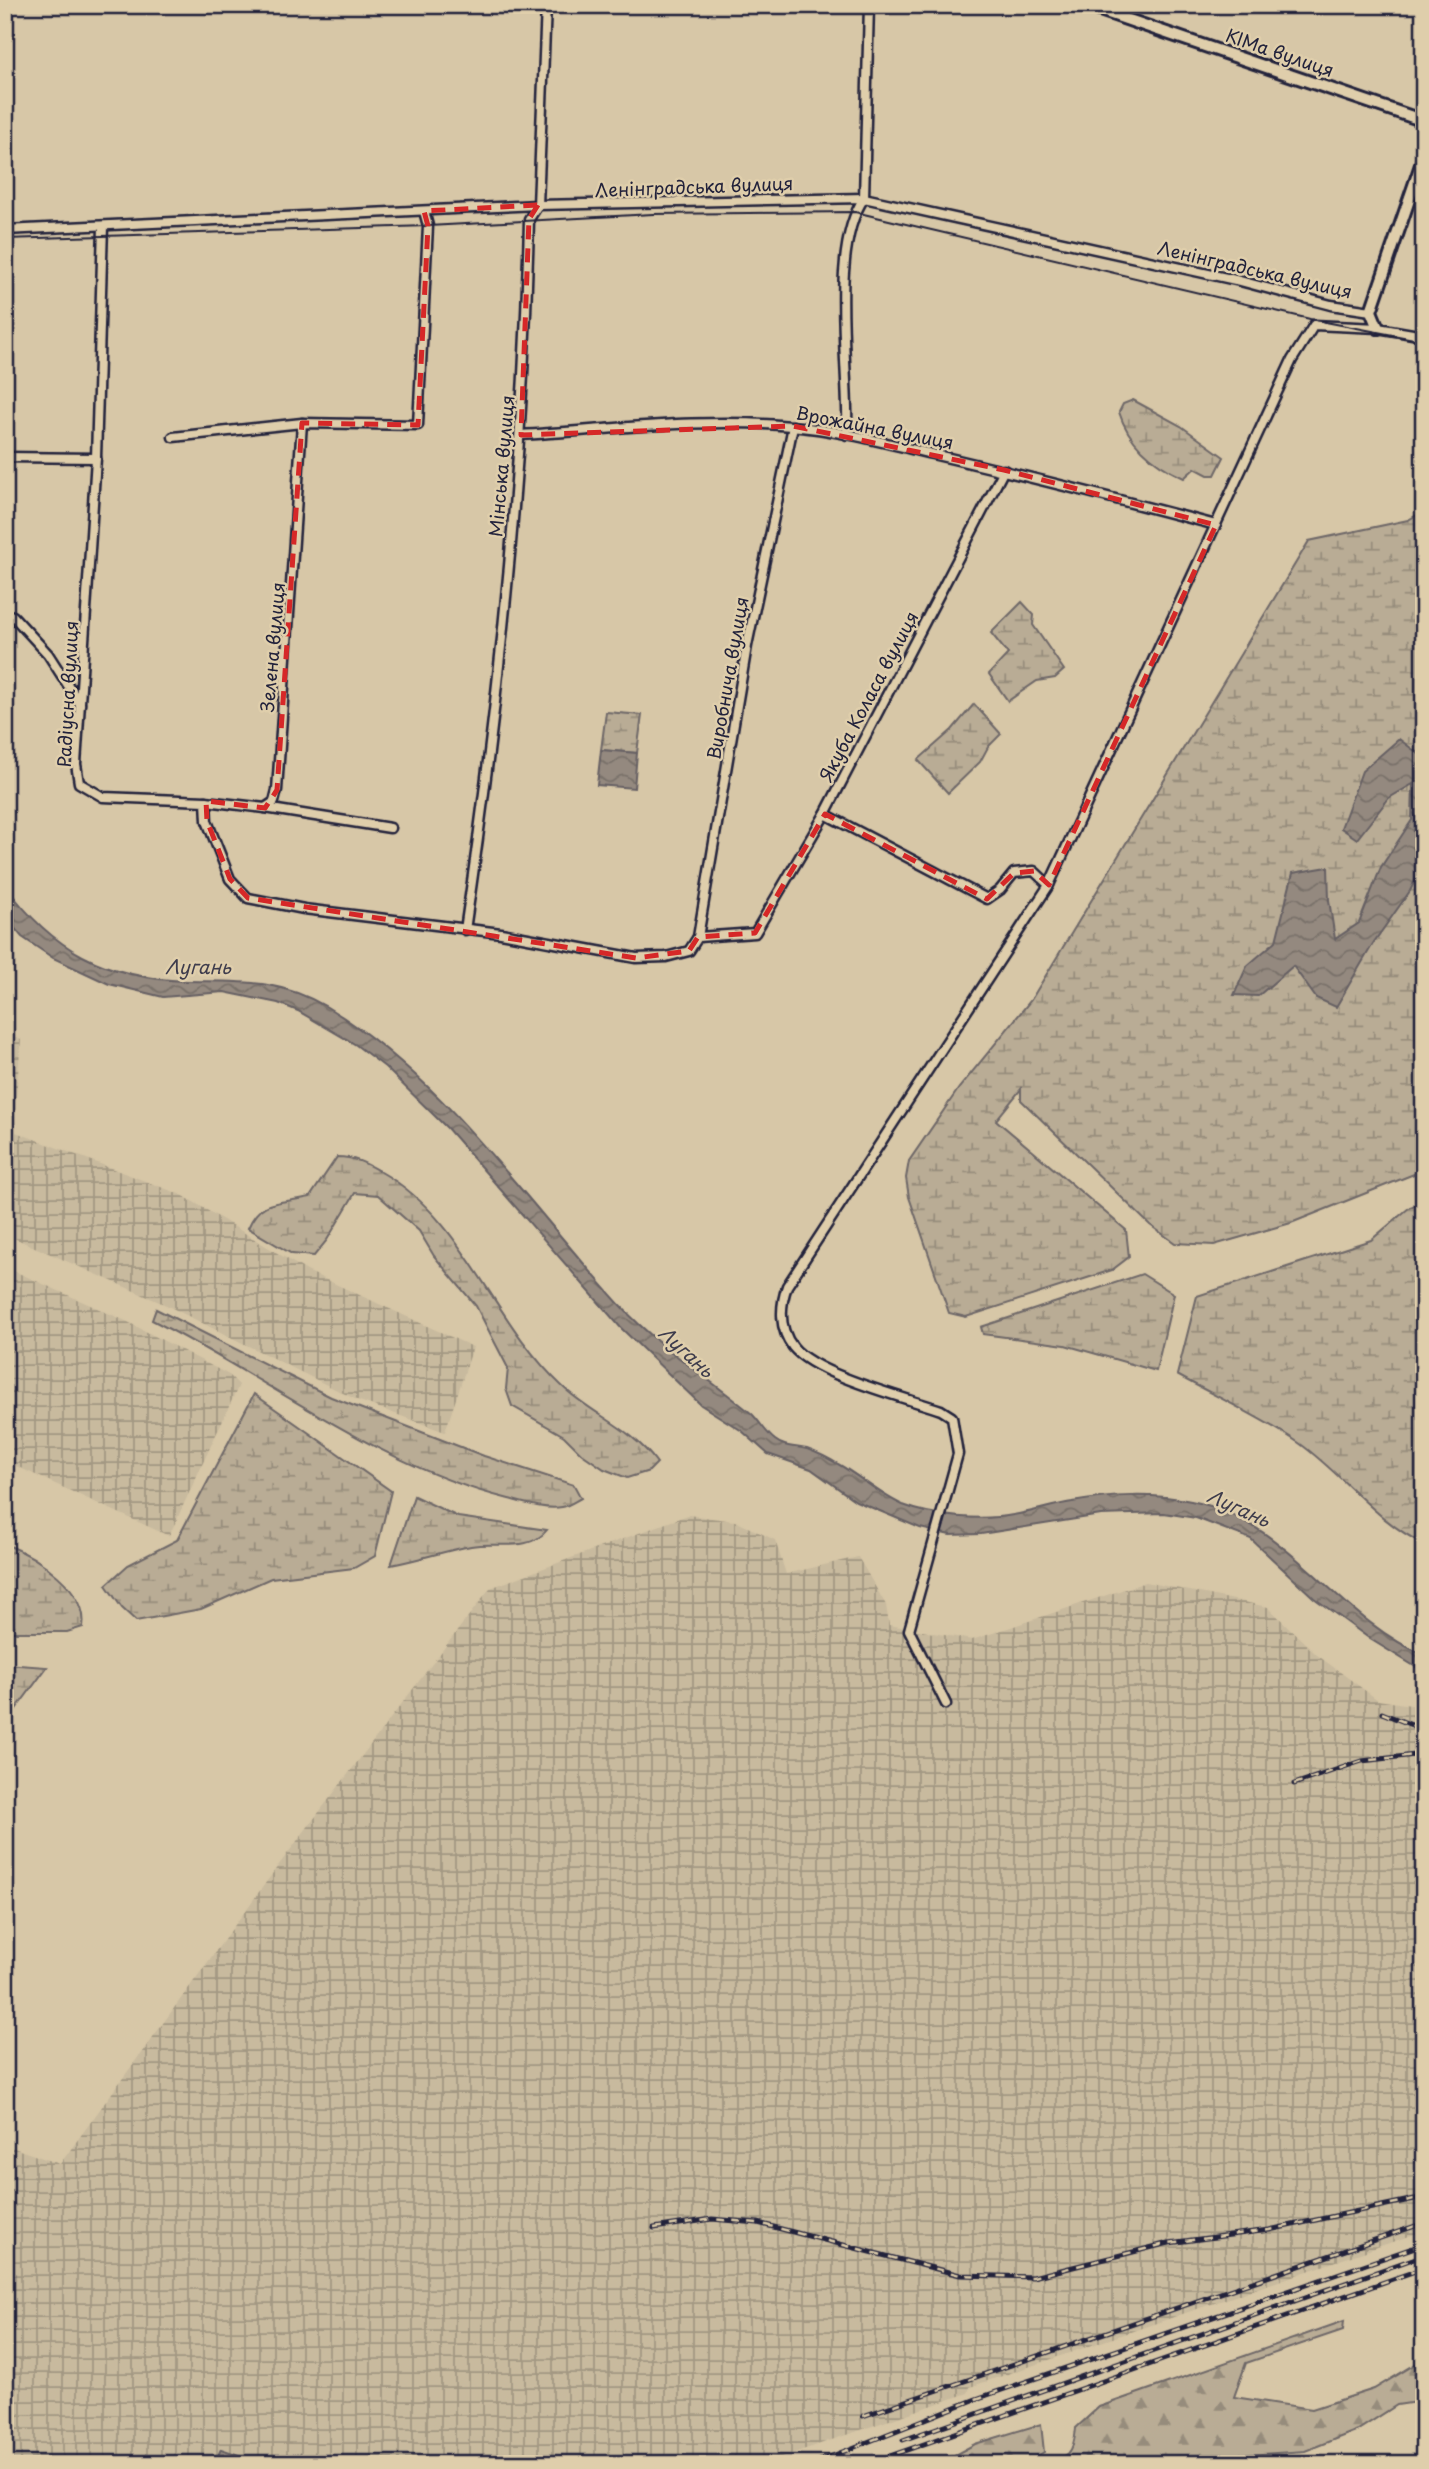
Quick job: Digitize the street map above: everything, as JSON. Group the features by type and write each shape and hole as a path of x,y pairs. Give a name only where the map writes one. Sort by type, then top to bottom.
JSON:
{"street":[{"name":"Мінська вулиця","path":"465,930 485,796 521,435 529,219 538,205 546,5"},
{"path":"847,435 849,395 844,301 845,262 850,224 864,198 869,5"},
{"name":"КІМа вулиця","path":"1085,5 1424,121"},
{"path":"1378,328 1371,311 1424,156"},
{"name":"Ленінградська вулиця","path":"5,230 254,216 538,205 864,198 1240,281 1331,305 1371,311"},
{"path":"173,437 302,423 418,425 428,226 424,211"},
{"name":"Радіусна вулиця","path":"103,226 96,458 76,764 79,783 103,797 206,801"},
{"path":"946,1704 909,1630 958,1454 951,1417 941,1410 837,1374 807,1359 792,1346 780,1308 786,1286 1048,885 1292,360 1314,325 1378,328 1424,336"},
{"name":"Зелена вулиця","path":"265,808 274,802 277,790 302,423"},
{"name":"Врожайна вулиця","path":"521,435 757,423 793,426 847,435 1004,470 1216,525"},
{"name":"Виробнича вулиця","path":"698,937 747,646 793,426"},
{"path":"5,457 96,458"},
{"name":"Якуба Коласа вулиця","path":"698,937 755,933 825,814 1004,470"},
{"path":"5,614 13,616 48,654 80,704"},
{"path":"390,828 206,801 207,821 230,879 248,898 304,909 501,933 636,958 666,957 689,951 698,937"},
{"path":"825,814 987,899 1000,890 1014,873 1034,871 1048,885"}],"highlighted area":[{"path":"538,205 529,219 521,435 793,426 1004,470 1216,525 1049,885 1034,871 1014,873 987,899 825,814 755,933 698,937 689,951 636,958 248,898 230,879 207,821 206,801 265,808 277,790 302,423 418,425 428,226 424,211"}],"shaded area":[{"path":"5,1030 21,1040 13,1131 182,1195 307,1271 473,1347 445,1432 357,1400 166,1305 5,1234"},
{"path":"5,1267 126,1321 229,1375 239,1385 169,1536 5,1461"},
{"path":"688,1515 735,1521 775,1540 786,1574 858,1557 886,1605 889,1625 972,1640 1146,1582 1268,1607 1317,1655 1378,1700 1424,1707 1424,2231 970,2387 968,2393 762,2464 5,2464 5,2145 60,2164 278,1866 490,1588"}],"green space":[{"path":"1133,400 1181,426 1224,457 1215,475 1208,475 1195,468 1184,478 1163,467 1144,452 1129,434 1119,412 1123,404"},
{"path":"1424,511 1424,1170 1291,1223 1214,1245 1175,1243 1150,1225 1021,1100 1021,1089 996,1120 1126,1230 1129,1257 1112,1270 966,1317 949,1313 909,1197 906,1178 909,1161 959,1088 1031,1000 1309,541 1408,520"},
{"path":"1022,602 1034,615 1033,625 1064,670 1055,678 1037,681 1008,701 989,674 1008,654 991,633"},
{"path":"974,704 1001,734 988,747 980,762 948,793 918,760 952,730"},
{"path":"606,712 642,715 637,753 601,750"},
{"path":"337,1157 365,1163 410,1192 457,1244 538,1360 573,1396 636,1440 657,1463 649,1471 627,1478 604,1469 582,1454 564,1436 512,1406 506,1389 508,1368 476,1306 434,1256 419,1231 378,1195 355,1193 327,1240 314,1256 292,1254 248,1228 253,1218 265,1206 310,1197"},
{"path":"1424,1201 1424,1544 1375,1511 1299,1443 1177,1375 1197,1296 1371,1240 1410,1207"},
{"path":"1142,1274 1174,1294 1156,1371 1065,1345 983,1334 981,1327"},
{"path":"156,1309 331,1397 484,1456 574,1485 581,1498 562,1507 535,1506 462,1485 416,1466 326,1420 152,1320"},
{"path":"254,1394 391,1491 375,1556 354,1568 271,1578 201,1609 136,1621 122,1608 106,1585 128,1565 177,1540"},
{"path":"414,1496 458,1517 547,1530 540,1537 522,1544 471,1546 391,1565"},
{"path":"5,1544 31,1557 58,1576 78,1600 83,1613 83,1627 67,1632 5,1632"},
{"path":"5,1664 47,1667 5,1724"},
{"path":"1344,2321 1343,2330 1246,2363 1234,2397 1312,2409 1374,2389 1424,2359 1424,2401 1397,2405 1358,2430 1305,2451 1233,2456 1212,2464 1040,2464 1067,2455 1073,2445 1076,2428 1099,2407"},
{"path":"1041,2424 1044,2452 1024,2464 938,2464 975,2444"}],"water":[{"path":"1399,739 1424,758 1424,862 1410,891 1374,942 1336,1007 1316,998 1293,966 1258,996 1234,995 1247,966 1276,941 1293,873 1328,867 1329,900 1335,939 1359,923 1381,867 1412,820 1413,784 1389,798 1357,839 1341,828 1362,771"},
{"path":"601,750 637,753 634,788 597,785"},
{"path":"5,885 42,927 83,956 106,966 157,979 275,986 327,1007 369,1036 409,1069 447,1106 635,1321 752,1414 779,1443 807,1449 823,1456 903,1505 943,1515 1000,1517 1116,1496 1177,1498 1225,1512 1256,1528 1284,1548 1364,1618 1393,1639 1424,1655 1424,1672 1370,1639 1314,1598 1251,1539 1196,1518 1164,1513 1101,1515 981,1534 950,1535 920,1528 856,1501 811,1469 768,1454 742,1431 701,1405 621,1328 447,1128 385,1067 356,1045 298,1011 278,1003 224,992 163,997 109,984 53,958 22,937 5,917"},
{"path":"221,2449 265,2464 228,2464 216,2460"}],"tram line":[{"path":"5,239 428,226 653,214 855,212 1310,319 1424,341"}],"railway":[{"path":"1382,1713 1424,1730"},
{"path":"1294,1784 1362,1761 1424,1754"},
{"path":"654,2228 712,2219 758,2223 960,2275 1033,2277 1169,2243 1269,2230 1424,2197"},
{"path":"863,2416 1424,2223"},
{"path":"812,2464 976,2399 1424,2244"},
{"path":"903,2440 1424,2255"},
{"path":"867,2464 1424,2268"}],"water label":[{"name":"Лугань","path":"198,966"},
{"name":"Лугань","path":"687,1351"},
{"name":"Лугань","path":"1239,1507"}]}
